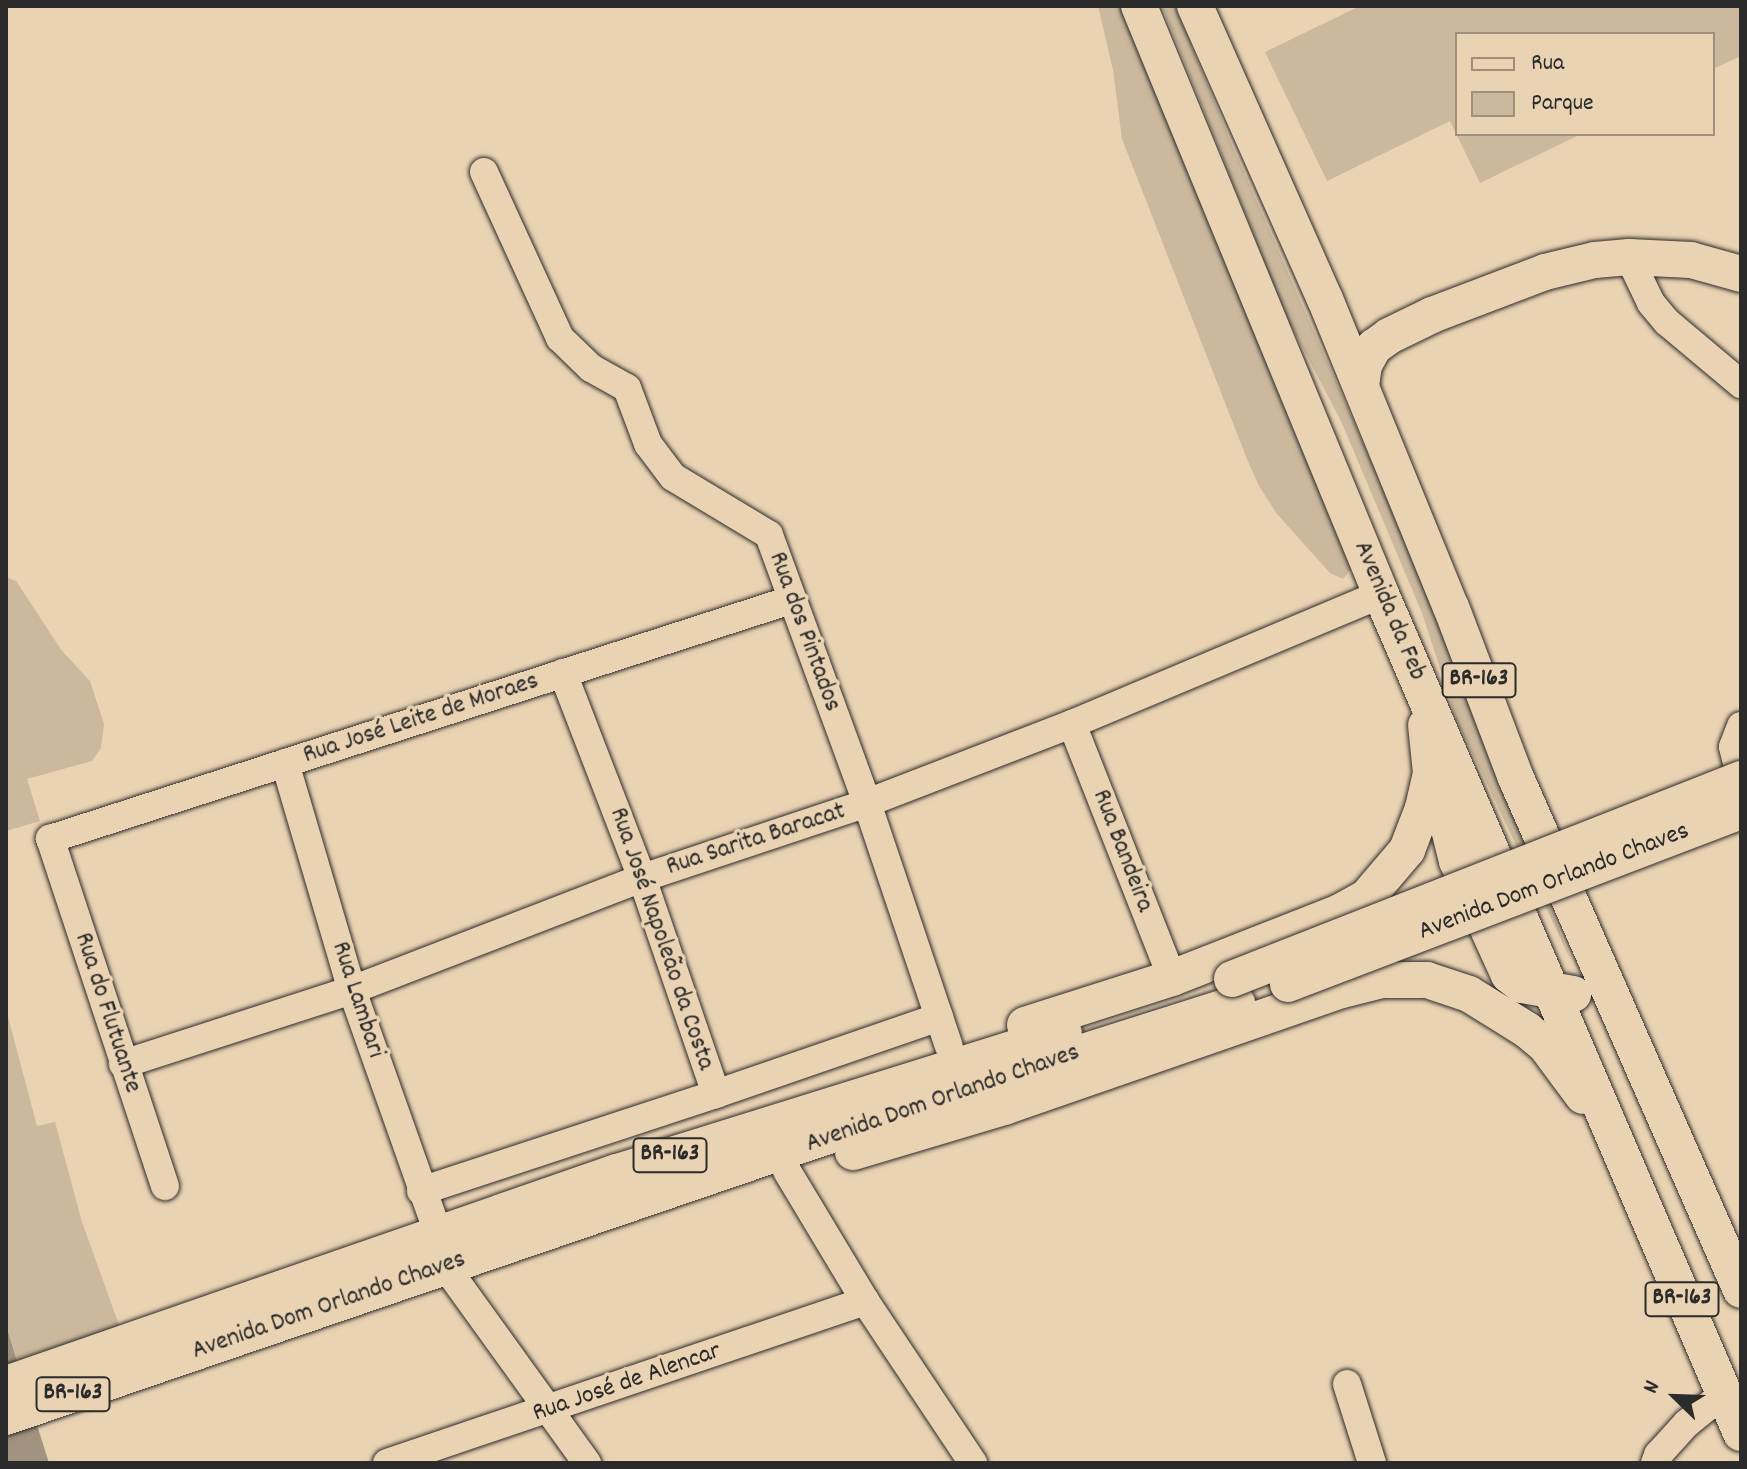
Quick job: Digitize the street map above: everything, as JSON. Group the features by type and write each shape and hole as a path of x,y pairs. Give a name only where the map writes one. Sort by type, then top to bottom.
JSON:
{"main road":[{"name":"Avenida da Feb","path":"1139,6 1381,594 1554,991 1722,1395 1741,1433"},
{"path":"1195,6 1361,386"},
{"path":"1361,386 1364,365 1374,347 1408,325 1545,272 1595,260 1629,257 1691,260 1741,274"},
{"path":"1325,299 1340,314 1355,322 1374,326 1408,325"},
{"name":"BR-163","path":"1361,386 1451,607 1516,778 1741,1290"},
{"path":"1419,684 1454,850 1509,975 1522,985 1581,993 1596,982 1600,972"},
{"path":"623,1188 721,1120 944,1032 1172,978 1340,912 1367,897 1393,870 1411,840 1431,773 1429,743"},
{"name":"BR-163","path":"1235,991 1741,779"},
{"name":"Avenida Dom Orlando Chaves","path":"127,1359 623,1188 917,1076 1183,998 1235,991 1741,811"},
{"path":"1367,897 1405,890 1423,898 1435,913 1440,927 1438,952 1428,966 1412,974 1382,980"},
{"name":"BR-163","path":"623,1188 695,1196 787,1171 1004,1107 1342,990 1382,980 1427,980 1453,988 1527,1030 1565,1068 1627,1164"},
{"name":"BR-163","path":"6,1384 127,1359"},
{"name":"BR-163","path":"6,1417 127,1359"}],"street":[{"name":"Rua dos Pintados","path":"484,172 560,338 591,368 627,388 648,444 673,477 769,535 867,803 944,1032"},
{"path":"1629,257 1651,303 1667,322 1741,384"},
{"name":"Rua Sarita Baracat","path":"123,1064 352,990 642,878 867,803 1072,724 1381,594"},
{"name":"Rua José Leite de Moraes","path":"50,839 791,600"},
{"name":"Rua José Napoleão da Costa","path":"421,1191 716,1094 642,878 563,673"},
{"name":"Rua Bandeira","path":"1072,724 1172,978"},
{"path":"1741,726 1733,747 1741,779"},
{"name":"Rua Lambari","path":"285,763 352,990 442,1249 587,1463"},
{"name":"Rua do Flutuante","path":"50,839 165,1186"},
{"path":"716,1094 944,1032"},
{"path":"787,1171 865,1301 973,1463"},
{"name":"Rua José de Alencar","path":"387,1463 549,1411 865,1301"},
{"path":"1347,1384 1372,1463"},
{"path":"1655,1463 1658,1455 1686,1424 1722,1395"}],"green space":[{"path":"1098,6 1126,6 1352,568 1343,579 1330,573 1277,514 1247,459 1122,139 1113,70"},
{"path":"1162,6 1175,6 1233,147 1431,598 1571,960 1457,721 1422,613 1341,421 1287,318"},
{"path":"1360,6 1741,6 1741,56 1715,68 1715,32 1455,32 1455,131 1450,121 1327,181 1265,52"},
{"path":"1457,136 1577,136 1480,183"},
{"path":"6,577 16,581 62,651 90,681 104,724 101,748 92,761 27,779 40,821 6,831"},
{"path":"6,1009 37,1126 55,1122 82,1222 123,1336 22,1376 6,1324"}],"shaded area":[{"path":"6,1325 25,1387 49,1463 6,1463"}]}
